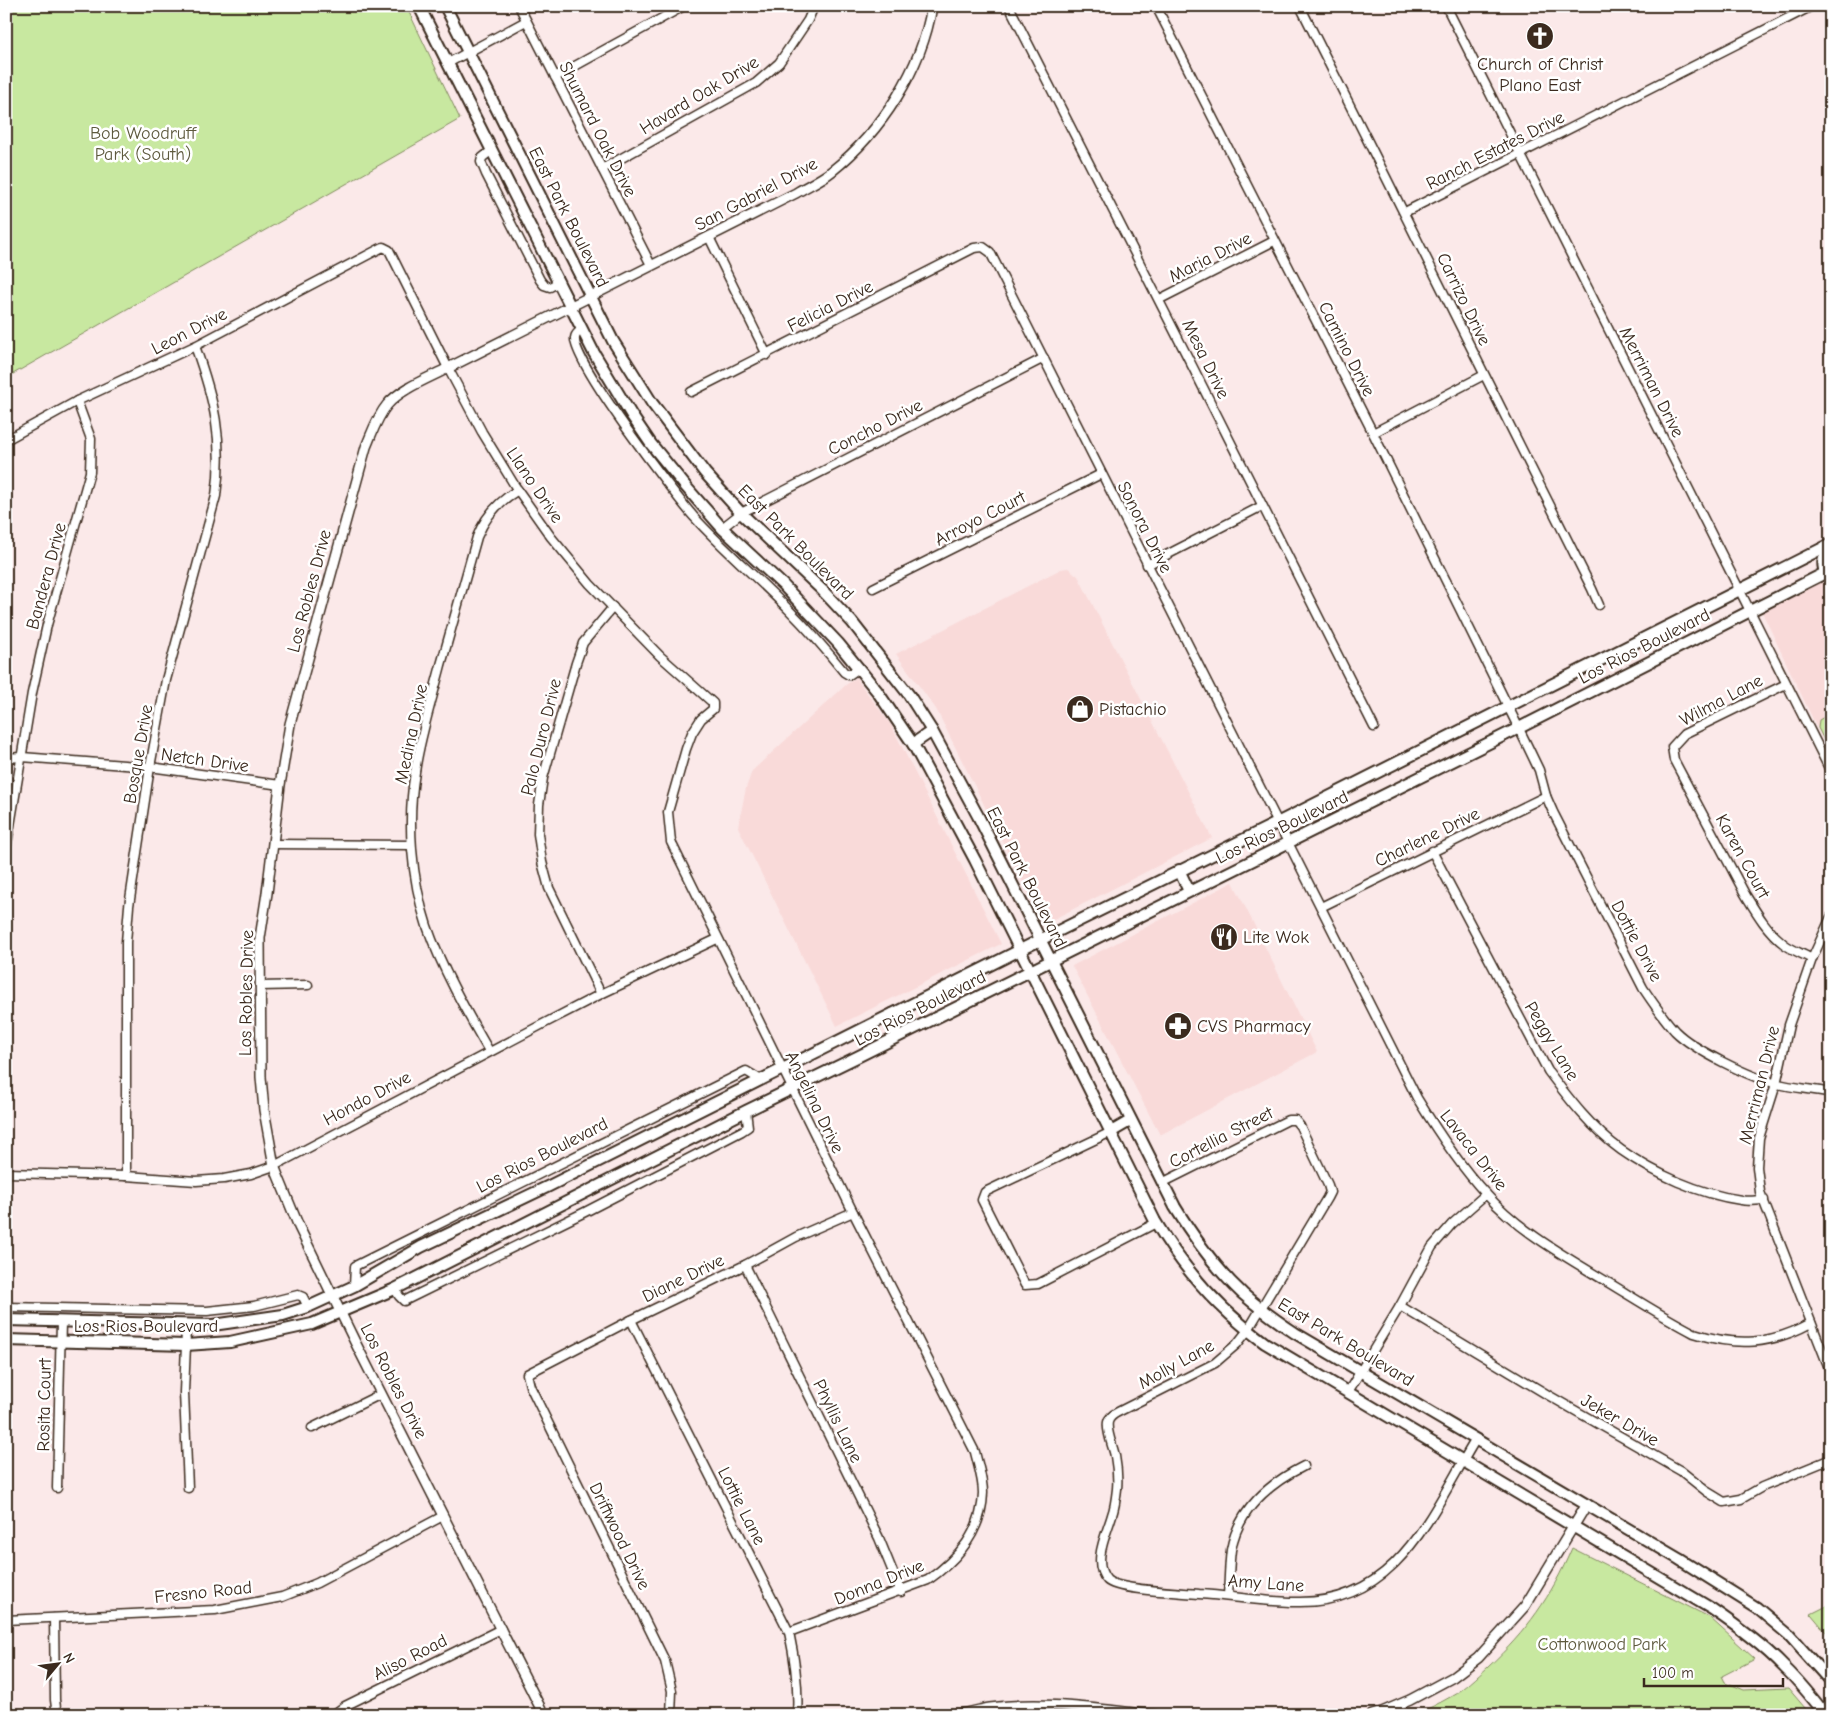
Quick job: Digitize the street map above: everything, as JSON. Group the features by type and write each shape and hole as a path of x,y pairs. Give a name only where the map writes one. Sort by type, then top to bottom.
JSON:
{"main road":[{"path":"419,6 582,329 617,392 651,444 722,528 795,597 859,668 913,744 975,860 1156,1223 1177,1256 1202,1286 1248,1330 1287,1356 1712,1609 1761,1645 1786,1669 1826,1715"},
{"name":"East Park Boulevard","path":"445,6 613,341 657,410 705,473 741,512 822,590 852,622 909,695 932,731 978,816 1162,1183 1191,1234 1206,1254 1242,1293 1295,1333 1679,1558 1740,1597 1781,1627 1831,1682"},
{"name":"Los Rios Boulevard","path":"6,1320 213,1325 283,1315 308,1307 354,1286 421,1247 549,1186 1509,707 1831,544"},
{"path":"1828,571 1822,562 1826,554 1831,550"},
{"name":"Los Rios Boulevard","path":"6,1340 186,1345 230,1342 312,1324 341,1313 395,1289 746,1111 1519,728 1828,571"},
{"path":"913,744 932,731"},
{"path":"1179,870 1189,891"},
{"path":"889,1016 896,1037"},
{"path":"1111,1132 1130,1121"}],"street":[{"name":"Shumard Oak Drive","path":"519,6 651,265"},
{"path":"555,77 684,6"},
{"name":"Havard Oak Drive","path":"602,169 756,83 779,63 808,20 814,6"},
{"name":"San Gabriel Drive","path":"571,306 796,193 831,172 880,124 899,94 926,38 932,6"},
{"name":"Mesa Drive","path":"1009,6 1160,299 1374,727"},
{"name":"Camino Drive","path":"1156,6 1373,433 1509,707"},
{"name":"Carrizo Drive","path":"1300,6 1405,212 1599,605"},
{"name":"Merriman Drive","path":"1446,6 1831,772"},
{"name":"Ranch Estates Drive","path":"1405,212 1812,6"},
{"path":"448,63 526,21"},
{"path":"492,150 482,158 481,162 486,174 540,280 544,285 550,287 559,282"},
{"path":"709,237 767,355"},
{"name":"Maria Drive","path":"1160,299 1274,241"},
{"name":"Leon Drive","path":"6,440 77,401 195,346 383,247"},
{"name":"Llano Drive","path":"383,247 389,250 482,432 551,538 590,584 660,656 713,703"},
{"name":"Felicia Drive","path":"691,392 974,248 983,247"},
{"name":"Sonora Drive","path":"983,247 990,252 1277,823"},
{"name":"Los Robles Drive","path":"544,1715 332,1295 299,1227 274,1166 261,1077 260,938 290,724 366,447 379,417 388,403 401,393 571,306"},
{"path":"582,329 575,335 574,339 589,370 615,411 671,489 719,543 789,610 844,672 849,675 859,668"},
{"name":"Bosque Drive","path":"126,1176 126,942 129,906 150,767 166,680 216,496 219,474 219,443 214,405 195,346"},
{"name":"Concho Drive","path":"722,528 741,512 1044,358"},
{"path":"1373,433 1484,375"},
{"name":"Bandera Drive","path":"6,850 32,693 47,625 90,472 92,439 77,401"},
{"name":"Arroyo Court","path":"873,588 1101,474"},
{"name":"Medina Drive","path":"489,1051 468,1014 427,925 418,891 411,845 414,773 423,731 476,537 482,523 492,510 518,490"},
{"path":"1147,565 1262,506"},
{"name":"Palo Duro Drive","path":"601,994 549,888 542,862 538,825 543,778 576,663 583,643 613,607"},
{"name":"Wilma Lane","path":"1672,747 1684,734 1786,684"},
{"name":"Angelina Drive","path":"713,703 713,709 701,719 692,732 668,812 671,842 717,939 853,1212 975,1452 983,1492 980,1515"},
{"name":"Dottie Drive","path":"1509,707 1538,770 1546,796 1643,988 1658,1011 1677,1033 1706,1052 1748,1074 1776,1084 1831,1093"},
{"name":"Karen Court","path":"1672,747 1674,760 1758,914 1785,945 1812,959"},
{"name":"Netch Drive","path":"6,758 22,757 150,767 280,785"},
{"name":"Charlene Drive","path":"1321,907 1546,796"},
{"name":"Lavaca Drive","path":"1277,823 1417,1098 1439,1133 1486,1194 1554,1250 1694,1333 1714,1340 1735,1343 1751,1342 1773,1339 1792,1333 1811,1323"},
{"path":"273,844 411,845"},
{"name":"Peggy Lane","path":"1432,851 1548,1071 1569,1099 1594,1126 1621,1149 1680,1182 1716,1195 1742,1201 1764,1200"},
{"name":"Merriman Drive","path":"1831,917 1812,959 1789,1025 1776,1084 1759,1138 1757,1167 1760,1192 1831,1374"},
{"name":"Hondo Drive","path":"6,1173 126,1176 196,1181 224,1179 251,1174 274,1166 489,1051 601,994 717,939"},
{"path":"260,986 308,985"},
{"name":"Los Rios Boulevard","path":"354,1286 356,1266 746,1071 761,1080"},
{"path":"395,1289 404,1301 585,1212 742,1131 748,1127 746,1111"},
{"name":"Cortellia Street","path":"1162,1183 1288,1120 1294,1120 1300,1126 1330,1192"},
{"path":"1111,1132 985,1192 982,1200 1025,1285 1038,1284 1156,1223"},
{"name":"Molly Lane","path":"1102,1573 1102,1546 1113,1514 1118,1479 1116,1460 1108,1428 1110,1418 1118,1412 1215,1363 1237,1344 1248,1330 1330,1192"},
{"path":"1348,1392 1400,1306 1432,1247 1452,1224 1486,1194"},
{"name":"Diane Drive","path":"527,1374 631,1320 745,1265 796,1237 853,1212"},
{"name":"Phyllis Lane","path":"745,1265 879,1538 901,1592"},
{"name":"Los Rios Boulevard","path":"6,1307 207,1311 254,1306 298,1295 304,1297 308,1307"},
{"name":"Jeker Drive","path":"1400,1306 1556,1400 1680,1471 1707,1492 1724,1502 1741,1499 1762,1487 1831,1459"},
{"name":"Lottie Lane","path":"631,1320 789,1632 799,1695 797,1715"},
{"name":"Rosita Court","path":"57,1488 61,1322"},
{"path":"185,1325 184,1392 188,1488"},
{"name":"Driftwood Drive","path":"527,1374 530,1386 664,1661 672,1691 671,1715"},
{"path":"312,1428 381,1394"},
{"name":"Amy Lane","path":"1102,1573 1111,1583 1120,1586 1228,1596 1308,1602 1341,1595 1376,1580 1396,1564 1411,1546 1476,1439"},
{"path":"1228,1596 1231,1550 1244,1516 1272,1486 1288,1474 1304,1466"},
{"path":"1372,1715 1410,1700 1453,1677 1478,1658 1525,1606 1587,1504"},
{"name":"Donna Drive","path":"789,1632 901,1592 928,1580 946,1568 961,1553 973,1534 980,1515"},
{"name":"Fresno Road","path":"6,1620 215,1610 282,1597 317,1583 443,1516"},
{"path":"54,1618 55,1700 57,1715"},
{"name":"Aliso Road","path":"333,1715 345,1706 501,1628"},
{"path":"956,1715 991,1708 1026,1706 1060,1706 1155,1715"}],"shaded area":[{"path":"1068,568 1078,576 1212,838 1048,922 1041,918 936,709 896,654 1061,569"},
{"path":"1831,577 1831,757 1762,612"},
{"path":"856,678 891,725 1001,944 837,1026 738,827 746,788 752,771 847,684"},
{"path":"1233,882 1317,1052 1160,1135 1072,966"}],"green space":[{"name":"Bob Woodruff Park (South)","path":"6,6 406,6 460,119 6,378"},
{"path":"1826,716 1831,725 1831,754 1818,728 1819,720"},
{"name":"Cottonwood Park","path":"1572,1548 1709,1617 1755,1659 1722,1676 1725,1682 1744,1690 1788,1688 1811,1715 1415,1715 1462,1690 1502,1654 1537,1612 1564,1566"},
{"path":"1831,1604 1831,1638 1811,1614"}],"waterway":[{"path":"1780,1715 1817,1709"}],"place":[{"name":"Church of Christ Plano East","path":"1540,36"},
{"name":"Pistachio","path":"1080,709"},
{"name":"Lite Wok","path":"1224,937"},
{"name":"CVS Pharmacy","path":"1178,1026"}]}
